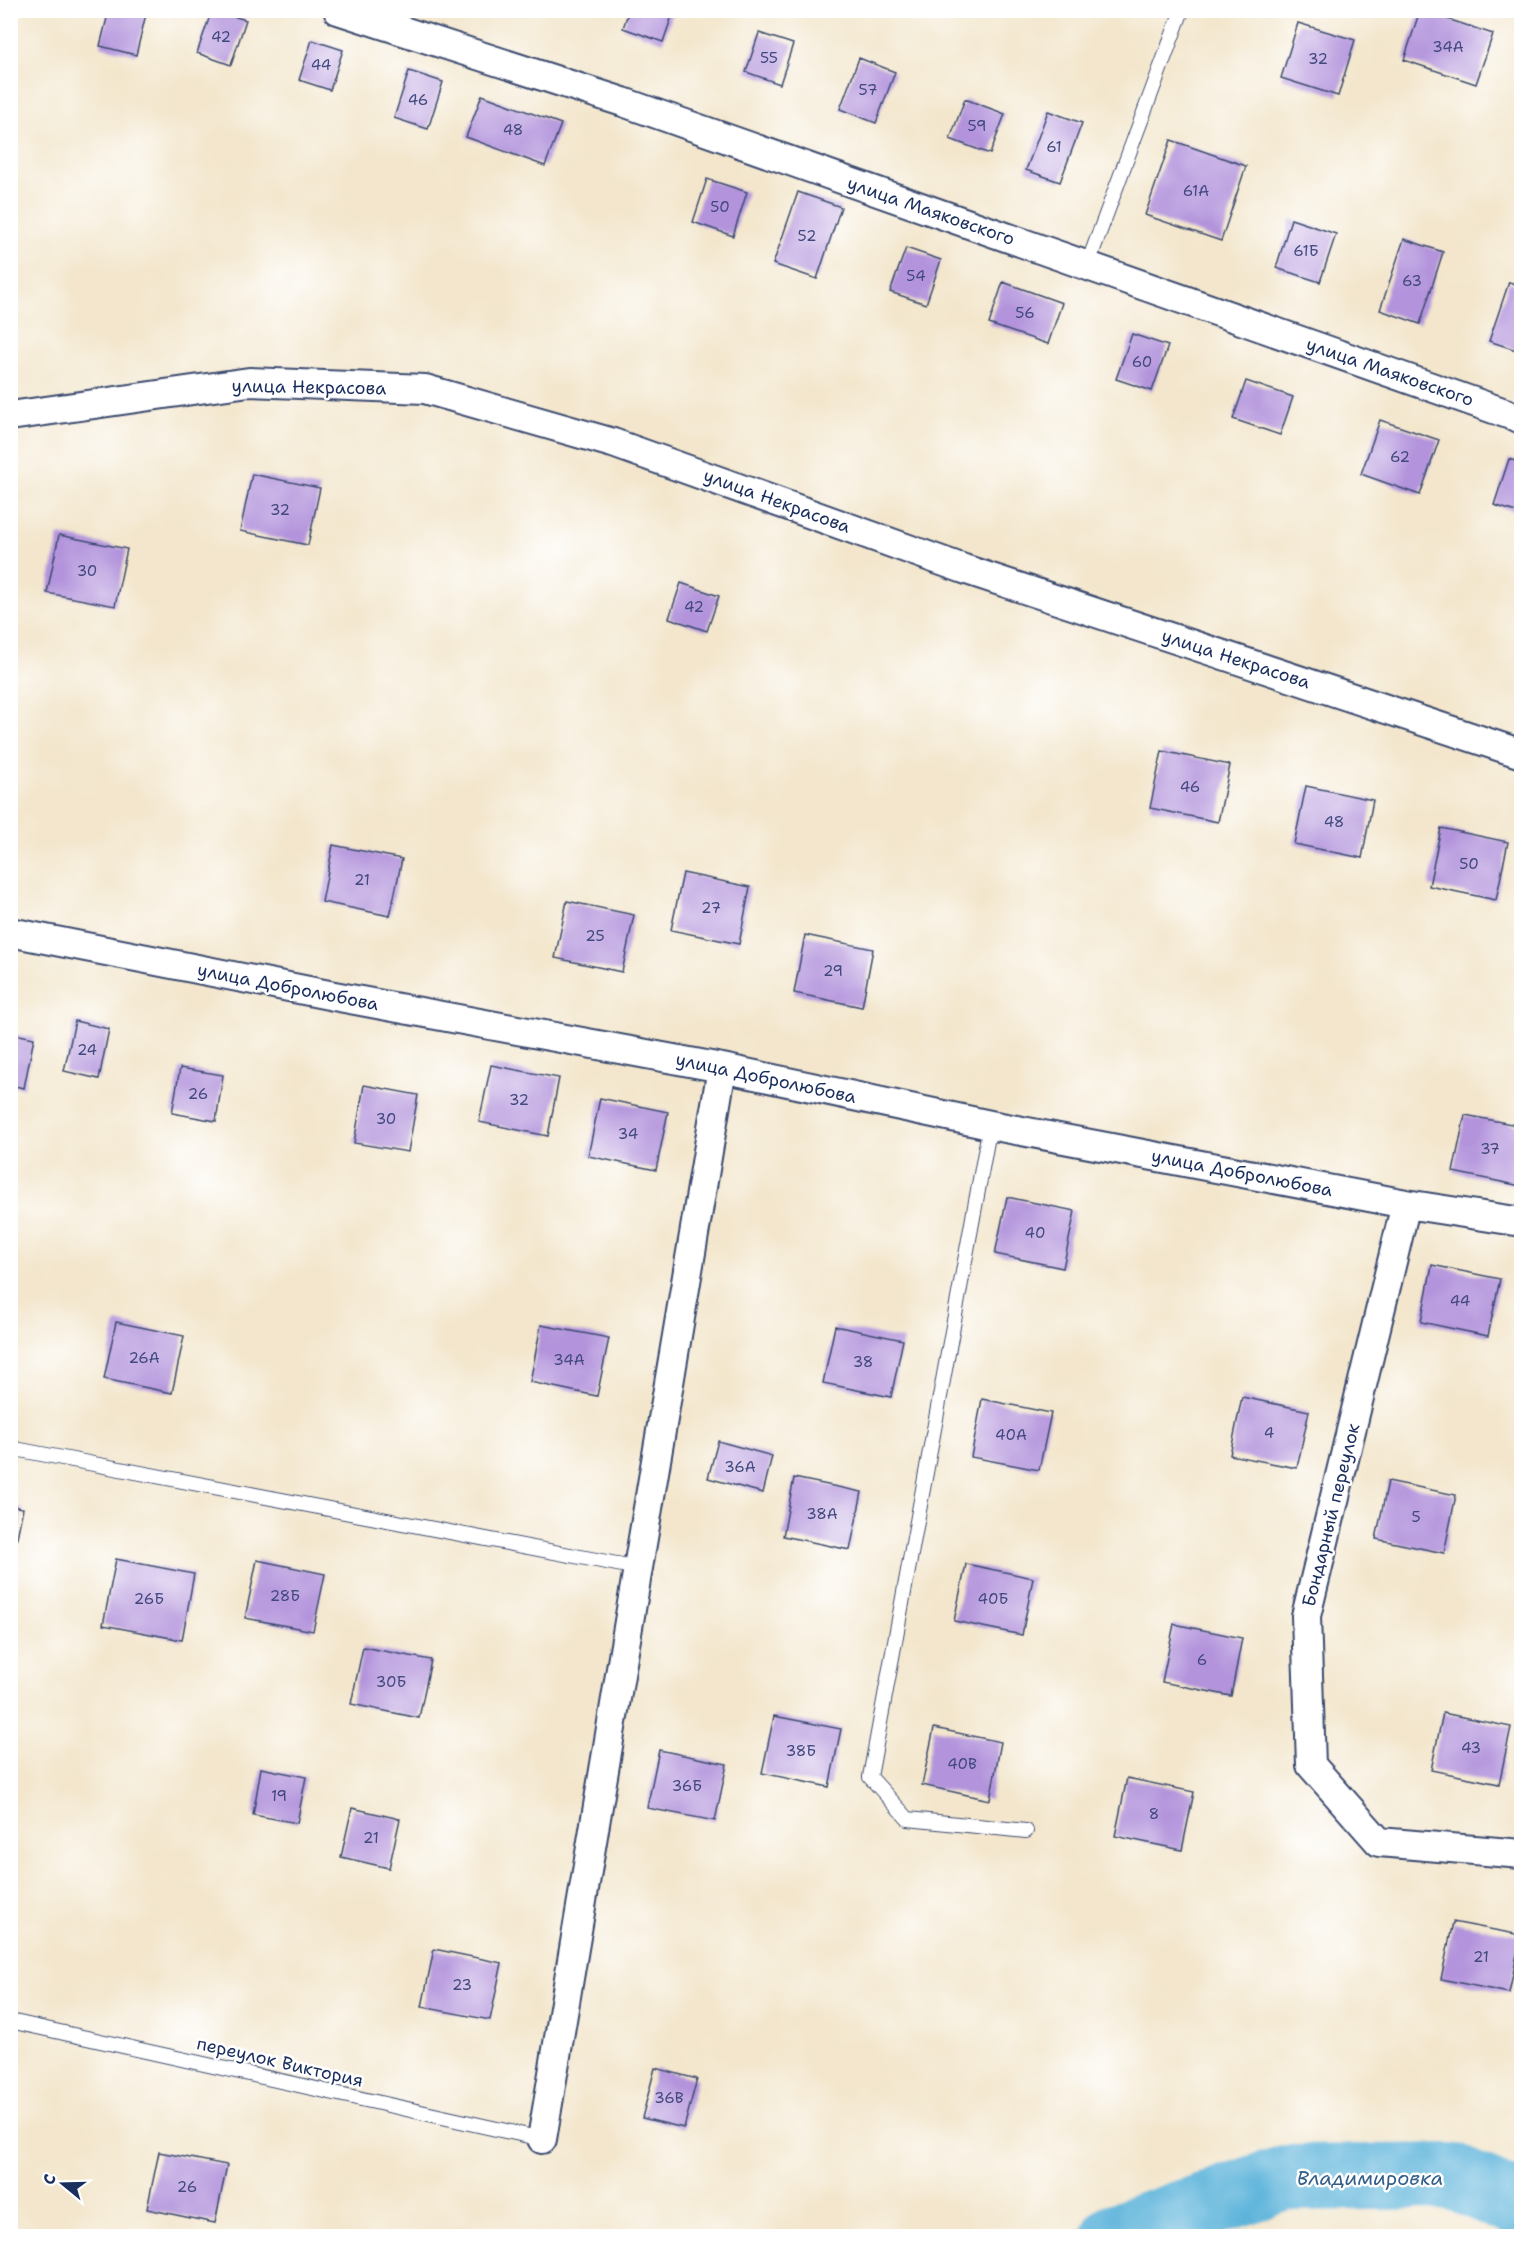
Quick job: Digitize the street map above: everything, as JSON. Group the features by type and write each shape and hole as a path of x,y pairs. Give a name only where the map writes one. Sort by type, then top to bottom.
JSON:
{"street":[{"name":"улица Маяковского","path":"338,10 623,102 1521,419"},
{"name":"улица Некрасова","path":"10,416 249,382 425,389 613,442 964,569 1521,754"},
{"name":"улица Добролюбова","path":"10,932 345,998 722,1068 990,1125 1407,1204 1521,1222"},
{"path":"542,2139 722,1068"},
{"name":"Бондарный переулок","path":"1407,1204 1306,1616 1311,1765 1379,1842 1521,1854"}],"lane":[{"path":"1087,266 1182,10"},
{"path":"990,1125 870,1777 908,1819 1026,1831"},
{"path":"10,1448 638,1568"},
{"name":"переулок Виктория","path":"10,2021 542,2139"}],"building":[{"path":"109,10 147,10 136,55 100,46"},
{"path":"212,10 246,20 231,65 197,53"},
{"path":"629,10 674,10 663,42 623,28"},
{"path":"1420,10 1493,34 1476,84 1404,60"},
{"path":"1298,23 1355,40 1338,96 1281,78"},
{"path":"759,33 793,44 780,84 746,72"},
{"path":"312,40 343,50 330,90 299,80"},
{"path":"859,58 895,72 876,123 840,109"},
{"path":"409,71 443,82 428,129 394,118"},
{"path":"482,95 561,124 545,166 466,137"},
{"path":"965,99 1005,114 990,154 950,139"},
{"path":"1048,111 1082,123 1060,182 1026,170"},
{"path":"1171,140 1246,166 1221,241 1145,215"},
{"path":"707,179 747,192 733,236 693,222"},
{"path":"798,192 841,207 817,279 773,264"},
{"path":"1291,219 1336,234 1320,282 1276,268"},
{"path":"1404,239 1443,252 1420,324 1380,310"},
{"path":"906,248 941,260 926,304 890,292"},
{"path":"1003,282 1062,303 1048,344 989,324"},
{"path":"1509,282 1522,286 1522,352 1489,341"},
{"path":"1132,334 1168,346 1152,391 1116,379"},
{"path":"1246,381 1293,397 1280,435 1233,419"},
{"path":"1380,420 1439,440 1420,495 1361,474"},
{"path":"1509,459 1522,463 1522,514 1494,505"},
{"path":"252,474 320,488 308,545 240,531"},
{"path":"59,535 127,549 115,606 47,593"},
{"path":"681,583 719,596 707,631 669,618"},
{"path":"1162,751 1230,765 1218,822 1150,808"},
{"path":"1306,786 1373,800 1362,858 1294,844"},
{"path":"1441,828 1508,842 1496,900 1429,886"},
{"path":"333,845 402,859 390,916 322,902"},
{"path":"683,873 750,887 739,944 671,930"},
{"path":"567,901 634,915 622,972 555,958"},
{"path":"805,935 873,949 862,1007 794,993"},
{"path":"75,1021 109,1029 99,1079 64,1071"},
{"path":"10,1033 34,1038 24,1088 10,1085"},
{"path":"491,1065 559,1078 548,1136 479,1122"},
{"path":"180,1068 223,1075 216,1121 172,1113"},
{"path":"364,1085 418,1095 408,1152 354,1143"},
{"path":"600,1098 668,1112 656,1170 588,1156"},
{"path":"1465,1115 1522,1126 1521,1186 1453,1172"},
{"path":"1007,1197 1075,1211 1063,1268 995,1254"},
{"path":"1432,1265 1500,1279 1488,1336 1421,1322"},
{"path":"116,1322 184,1336 172,1393 104,1379"},
{"path":"541,1325 609,1338 597,1396 530,1382"},
{"path":"835,1326 903,1340 891,1397 823,1383"},
{"path":"1242,1397 1309,1411 1297,1468 1230,1455"},
{"path":"982,1399 1051,1413 1039,1470 971,1457"},
{"path":"718,1441 772,1456 763,1493 708,1478"},
{"path":"794,1478 862,1492 850,1550 783,1536"},
{"path":"1388,1481 1456,1495 1444,1553 1376,1539"},
{"path":"10,1506 23,1508 12,1562 10,1562"},
{"path":"116,1559 194,1574 182,1640 103,1625"},
{"path":"257,1560 325,1574 313,1631 245,1618"},
{"path":"966,1564 1033,1578 1022,1635 954,1621"},
{"path":"1174,1624 1242,1638 1231,1696 1162,1682"},
{"path":"363,1647 431,1660 419,1718 351,1704"},
{"path":"1443,1713 1511,1727 1499,1784 1431,1770"},
{"path":"774,1716 841,1729 829,1787 762,1773"},
{"path":"934,1728 1001,1742 990,1800 922,1785"},
{"path":"659,1750 727,1764 715,1821 647,1808"},
{"path":"261,1768 306,1777 297,1823 253,1815"},
{"path":"1127,1778 1194,1792 1182,1850 1115,1836"},
{"path":"352,1808 400,1819 389,1868 341,1857"},
{"path":"1453,1922 1521,1935 1509,1993 1441,1979"},
{"path":"434,1949 502,1963 490,2020 422,2007"},
{"path":"655,2068 697,2079 684,2128 642,2118"},
{"path":"159,2152 227,2165 215,2223 147,2209"}],"waterway":[{"name":"Владимировка","path":"1115,2236 1285,2178 1451,2176 1522,2206"}]}
